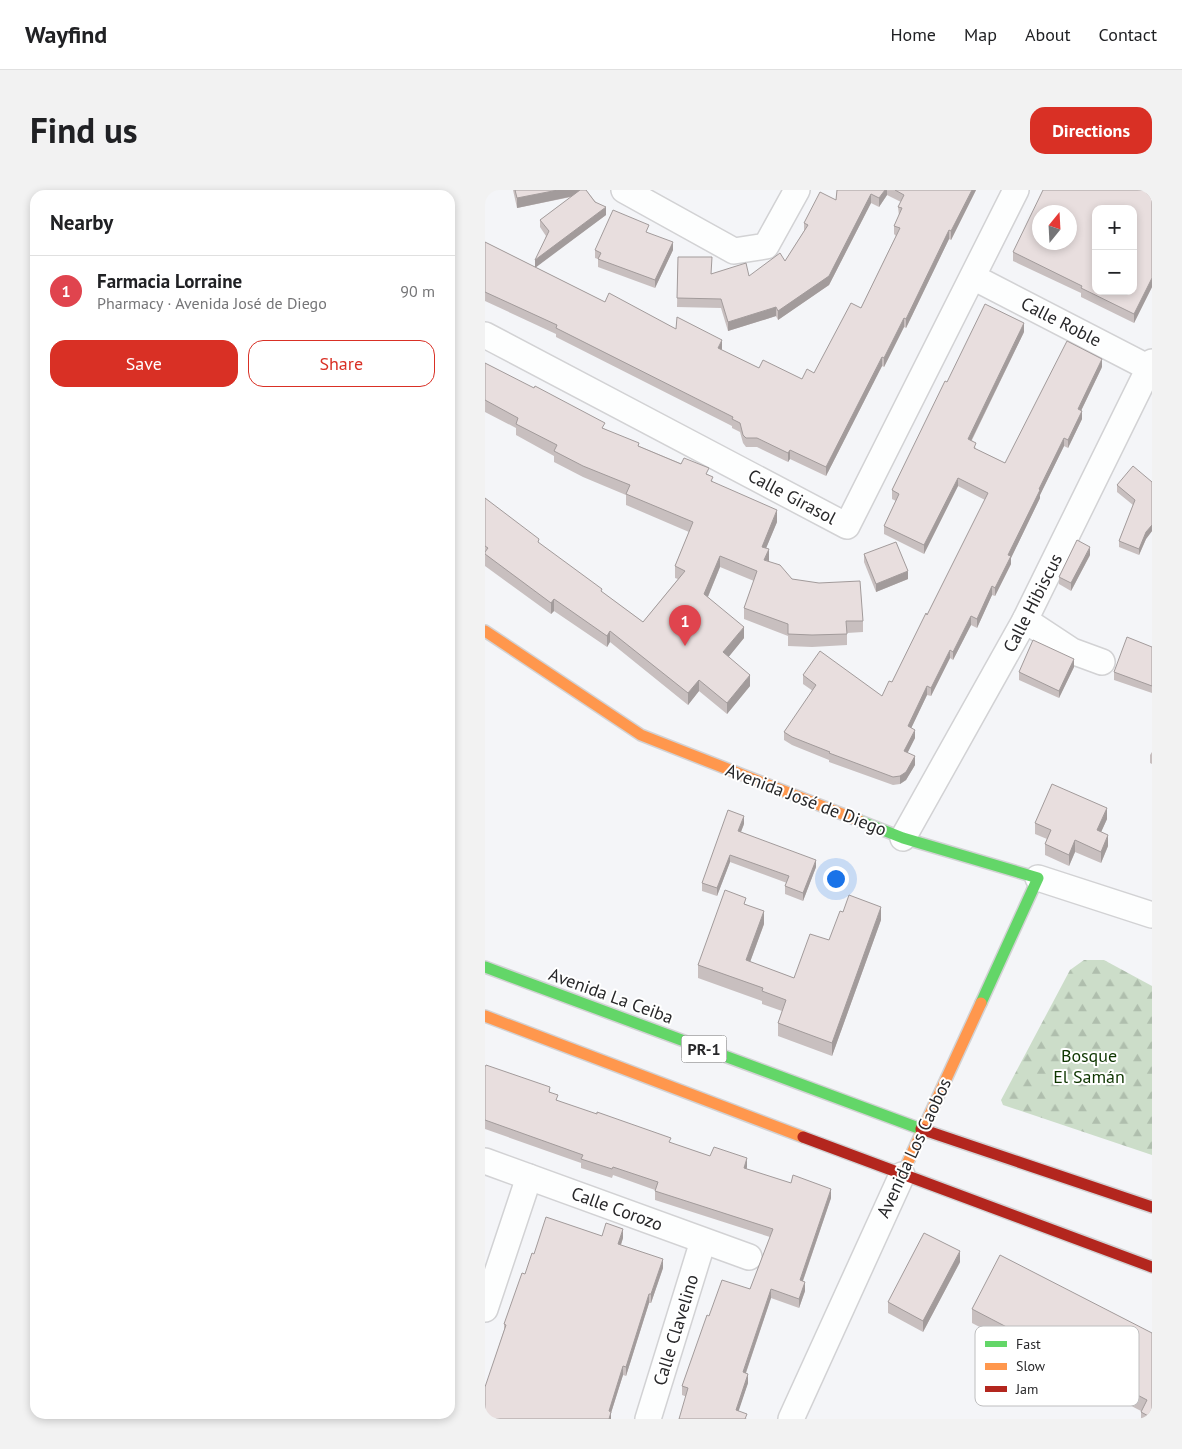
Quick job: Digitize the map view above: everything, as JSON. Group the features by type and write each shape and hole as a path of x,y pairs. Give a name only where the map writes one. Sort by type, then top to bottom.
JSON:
{"main road":[{"name":"Avenida José de Diego","path":"485,631 641,735 903,838 1038,878"},
{"name":"Avenida Los Caobos","path":"902,1175 1038,878"},
{"name":"Avenida La Ceiba","path":"485,967 923,1130"},
{"path":"485,1016 902,1175 1152,1267"},
{"name":"PR-1","path":"923,1130 1152,1207"},
{"path":"1096,1247 1128,1271"}],"street":[{"path":"624,190 734,251 766,246 797,190"},
{"name":"Calle Girasol","path":"485,335 847,526 1016,190"},
{"name":"Calle Roble","path":"973,277 1151,365"},
{"name":"Calle Hibiscus","path":"903,838 1025,620 1151,365"},
{"path":"1025,620 1073,651 1102,662"},
{"name":"Avenida José de Diego","path":"1038,878 1152,915"},
{"name":"Calle Corozo","path":"485,1161 749,1257"},
{"name":"Avenida Los Caobos","path":"791,1419 902,1175"},
{"path":"485,1309 529,1177"},
{"name":"Calle Clavelino","path":"648,1419 703,1241"}],"green space":[{"name":"Bosque El Samán","path":"1084,960 1104,960 1152,986 1152,1155 1003,1105 1001,1100 1070,970"}],"building":[{"path":"515,190 558,190 517,198"},
{"path":"580,190 586,190 595,202 606,207 535,260 549,231 540,220"},
{"path":"837,190 885,190 879,198 871,194 829,276 778,311 776,307 728,322 721,299 677,298 678,257 712,257 711,274 746,263 749,276 780,253 785,261 808,225 804,223 820,192 836,200"},
{"path":"895,190 972,190 951,231 949,230 906,319 904,318 884,358 882,357 826,467 790,450 788,453 757,438 746,438 743,435 740,423 732,419 733,417 556,328 557,325 485,292 485,242 605,302 609,293 676,329 677,317 722,340 718,348 759,368 763,360 802,379 807,369 814,373 851,303 861,308 900,228 894,226 902,208 898,207 904,195"},
{"path":"1043,190 1152,190 1152,278 1134,314 1095,295 1137,295 1137,205 1092,205 1092,293 1081,288 1082,286 1013,252 1032,213 1032,250 1077,250 1077,205 1036,205"},
{"path":"613,210 649,225 646,232 673,242 655,280 598,259 601,253 595,250"},
{"path":"985,304 1024,323 968,439 976,443 974,448 1005,463 1067,341 1102,359 1078,409 1082,411 1068,440 1064,438 1008,555 1011,556 995,588 992,586 977,619 971,616 953,652 950,650 931,688 927,686 908,726 915,730 904,751 915,756 906,772 900,776 893,777 829,753 784,732 816,685 803,675 820,651 882,696 889,681 892,682 926,613 927,615 988,493 958,478 924,545 884,526 899,494 892,490"},
{"path":"485,363 534,388 535,386 605,423 602,428 639,443 638,446 681,464 684,458 709,468 706,474 713,477 711,481 777,510 762,547 769,549 764,560 780,565 792,579 819,583 860,581 863,621 846,621 847,634 788,634 788,624 744,608 757,571 720,556 704,594 744,627 723,652 750,675 727,703 699,680 688,693 610,631 607,636 554,599 551,603 485,554 488,548 485,546 485,498 539,539 538,542 643,622 685,571 675,566 693,522 626,494 630,485 583,466 554,451 557,445 516,424 518,418 485,400"},
{"path":"1133,466 1152,482 1152,525 1146,532 1139,549 1119,541 1135,500 1117,485"},
{"path":"1077,540 1090,547 1071,583 1059,577"},
{"path":"896,542 908,571 876,584 864,554"},
{"path":"1127,637 1152,647 1152,686 1114,672"},
{"path":"1033,640 1074,659 1059,691 1019,672"},
{"path":"1052,784 1107,808 1097,830 1108,835 1101,852 1075,840 1069,855 1045,844 1051,830 1035,823"},
{"path":"728,810 744,816 738,831 816,860 803,893 785,886 789,876 730,855 717,888 702,883"},
{"path":"725,890 746,898 744,904 764,911 746,960 794,978 810,934 829,940 840,911 843,912 849,895 881,907 832,1043 778,1023 786,1000 762,991 763,988 698,965"},
{"path":"486,1065 550,1087 549,1092 558,1095 556,1100 671,1138 669,1142 710,1156 714,1147 747,1158 744,1168 791,1183 793,1175 831,1189 800,1280 805,1282 799,1299 771,1289 743,1372 748,1374 736,1410 747,1414 745,1419 679,1419 688,1388 682,1386 707,1315 709,1316 722,1280 750,1289 773,1229 655,1191 658,1182 581,1159 583,1155 485,1120"},
{"path":"546,1217 602,1236 606,1223 623,1229 618,1244 663,1259 651,1294 649,1294 626,1367 623,1366 609,1411 611,1412 609,1419 485,1419 485,1387 506,1325 504,1324 522,1273 525,1274 532,1253 534,1254"},
{"path":"924,1233 960,1251 923,1321 888,1302"},
{"path":"1000,1255 1138,1326 1005,1326 972,1309"},
{"path":"1139,1326 1152,1333 1152,1418 1141,1412 1147,1400 1139,1396"}],"traffic: fast":[{"path":"860,821 903,838 1038,878 981,1003"},
{"path":"485,967 921,1129"}],"traffic: slow":[{"path":"485,631 641,735 860,821"},
{"path":"902,1175 981,1003"},
{"path":"485,1016 803,1137"}],"traffic: jam":[{"path":"921,1129 1152,1207"},
{"path":"803,1137 1152,1267"}],"place":[{"name":"Farmacia Lorraine","path":"685,646"}]}
